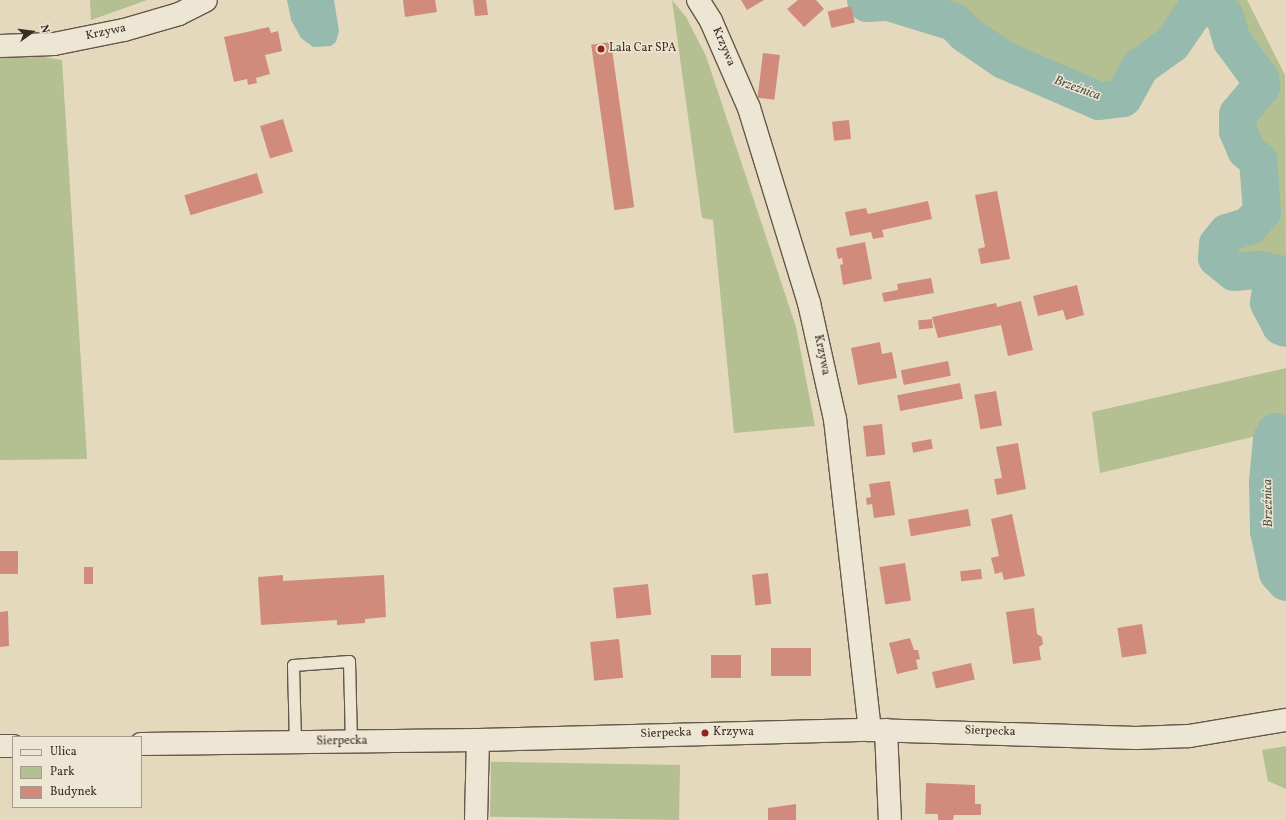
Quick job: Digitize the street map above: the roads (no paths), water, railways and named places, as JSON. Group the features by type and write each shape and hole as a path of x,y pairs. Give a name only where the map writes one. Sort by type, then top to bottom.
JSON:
{"street":[{"name":"Krzywa","path":"0,46 54,44 124,30 179,14 206,0"},
{"name":"Krzywa","path":"698,0 711,21 749,108 809,303 834,419 890,820"},
{"name":"Sierpecka","path":"142,744 478,740 878,730 1136,738 1189,736 1286,720"},
{"path":"476,820 478,740"},
{"path":"0,746 12,746"}],"lane":[{"path":"295,742 293,665 349,661 351,741"}],"water":[{"path":"287,0 334,0 339,31 336,42 331,46 313,47 301,38 291,20"}],"waterway":[{"name":"Brzeźnica","path":"866,0 867,3 889,2 954,22 966,34 1004,60 1099,101 1123,98 1140,67 1172,44 1196,9 1204,2 1215,9 1225,17 1232,41 1260,79 1261,87 1238,114 1238,131 1246,150 1258,160 1262,212 1249,226 1227,233 1218,244 1217,258 1234,272 1258,270 1283,275 1286,281"},
{"name":"Brzeźnica","path":"1286,282 1285,287 1271,289 1269,303 1281,326 1286,328"},
{"name":"Brzeźnica","path":"1286,436 1276,432 1272,439 1268,482 1269,531 1278,573 1286,582"}],"place":[{"name":"Lala Car SPA","path":"601,49"},
{"name":"Krzywa","path":"705,733"}]}
